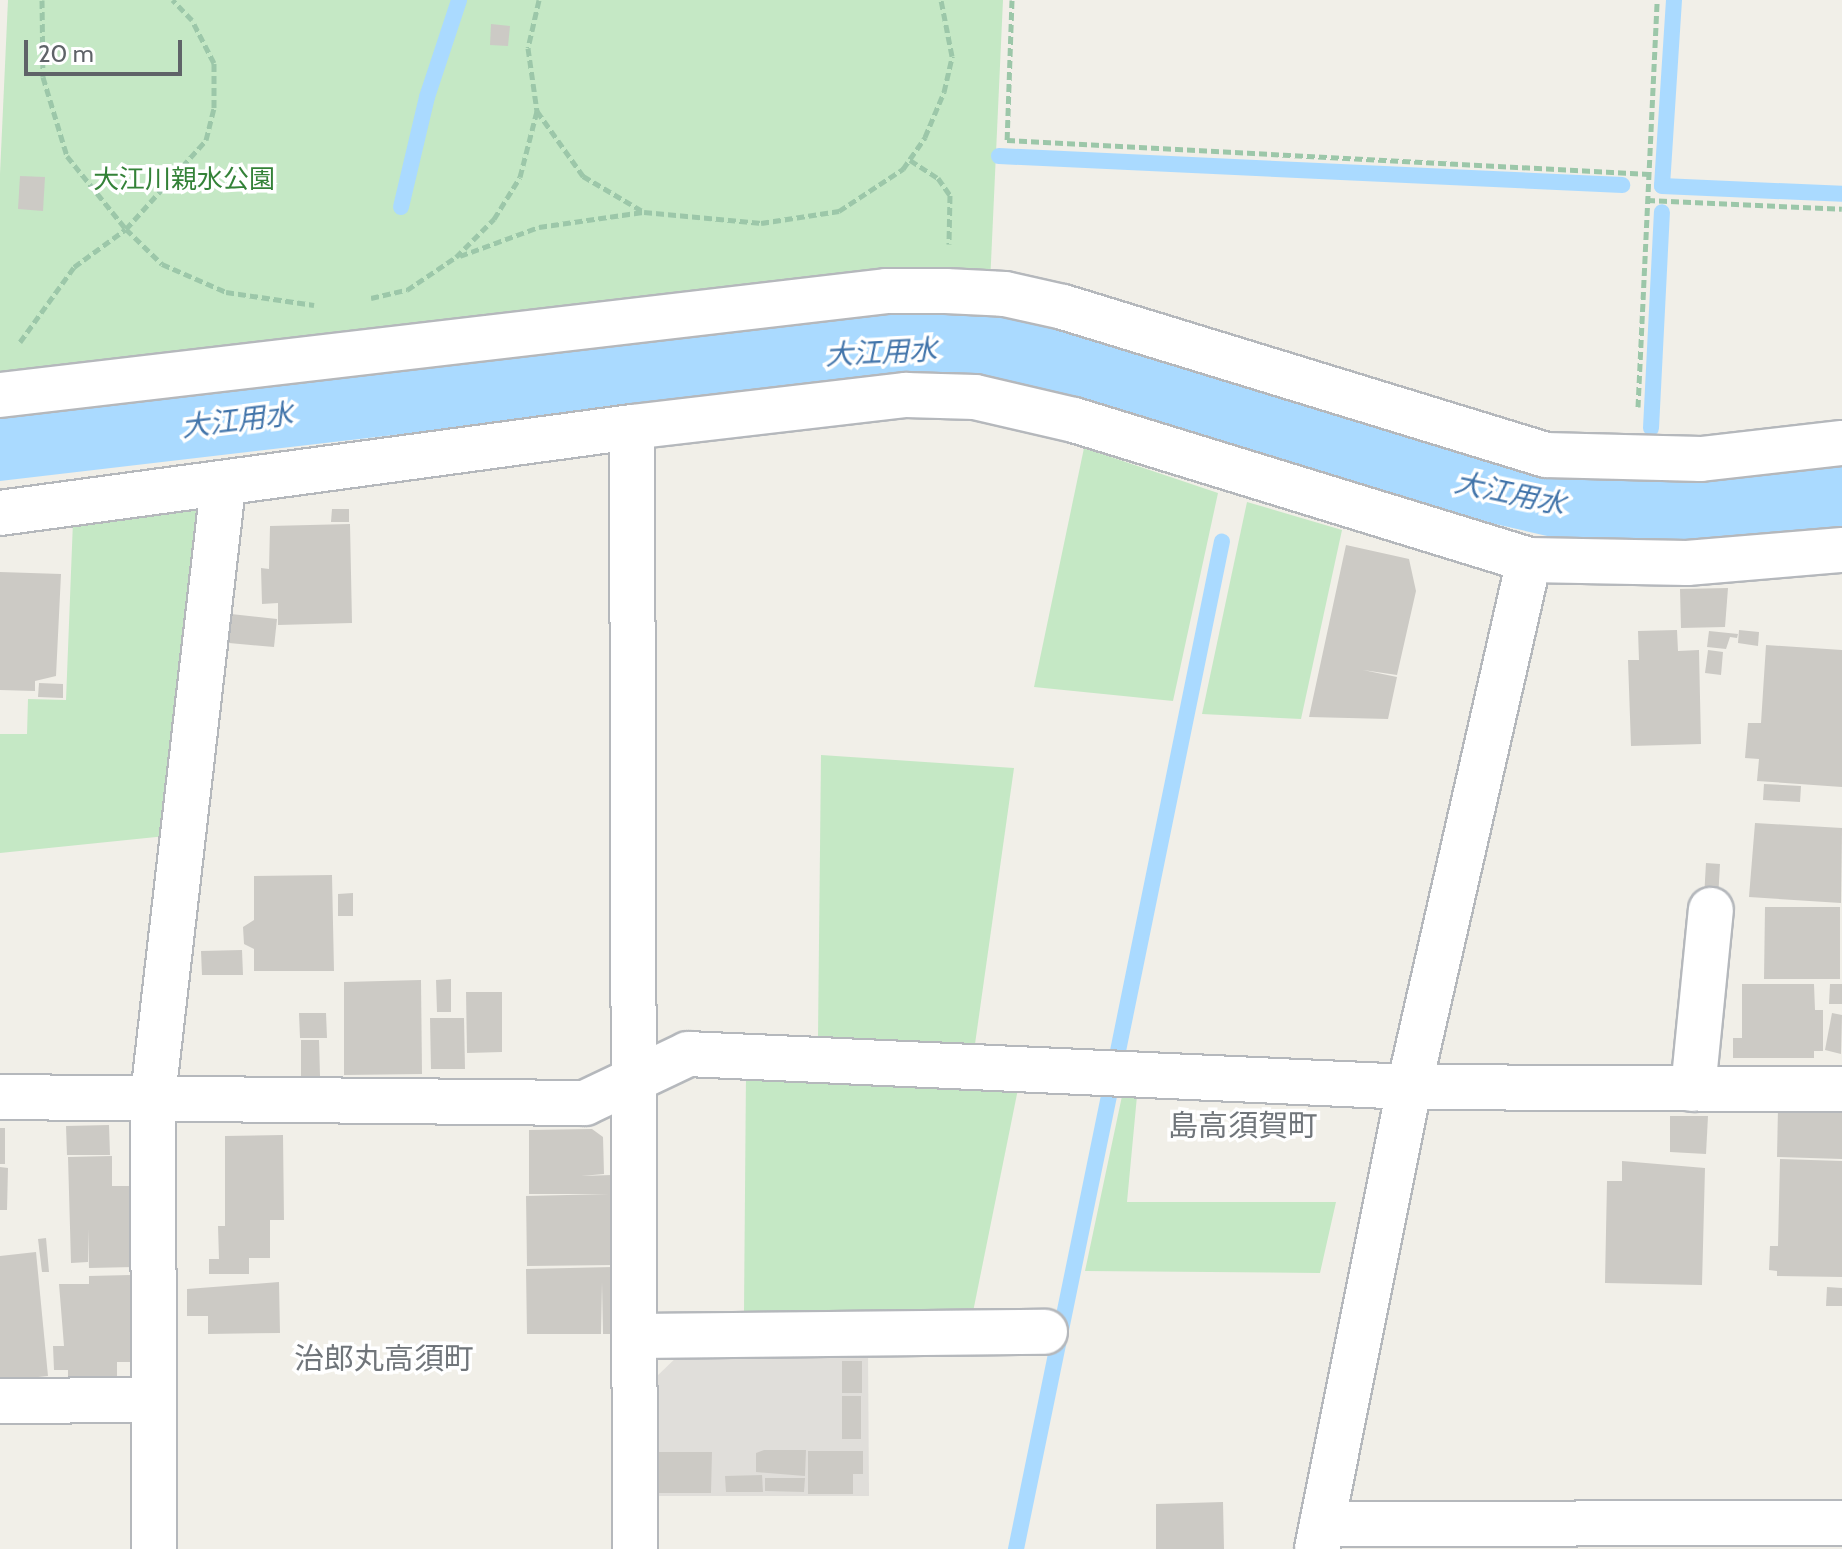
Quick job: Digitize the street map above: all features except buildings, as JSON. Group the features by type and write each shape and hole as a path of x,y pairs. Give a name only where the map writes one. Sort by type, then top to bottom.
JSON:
{"street":[{"path":"3,395 854,294 946,291 1005,294 1063,307 1546,455 1636,460 1701,459 1842,443"},
{"path":"0,513 223,486 632,427 906,395 975,397 1074,420 1529,560 1687,563 1842,550"},
{"path":"632,427 635,1549"},
{"path":"154,1549 153,1096 223,486"},
{"path":"1529,560 1409,1087 1319,1537 1842,1523"},
{"path":"1693,1089 1711,910"},
{"path":"0,1097 153,1096 585,1103 636,1076 688,1054 1409,1087 1842,1089"},
{"path":"636,1336 1045,1332"},
{"path":"0,1401 154,1400"}],"path":[{"path":"42,0 43,77 67,156 126,229 162,264 226,292 326,304"},
{"path":"3,395 8,369 28,326 74,267 126,229 206,140 211,128 214,63 192,20 173,0"},
{"path":"362,301 407,290 456,257 494,219 520,177 537,111 528,48 539,0"},
{"path":"456,257 539,227 644,212 761,223 806,220 839,211 881,188 910,160 944,92 952,56 941,0"},
{"path":"1012,0 1007,140 1649,174"},
{"path":"1636,460 1657,0"},
{"path":"537,111 583,176 644,212"},
{"path":"910,160 938,178 950,195 946,291"},
{"path":"1647,200 1842,209"}],"shaded area":[{"path":"680,1354 868,1354 869,1496 656,1496 656,1377"}],"green space":[{"name":"大江川親水公園","path":"8,0 1003,0 990,284 0,384 0,174"},
{"path":"1084,448 1218,493 1173,701 1034,687"},
{"path":"1247,502 1342,530 1301,719 1202,714"},
{"path":"197,506 166,836 0,853 0,734 27,734 28,699 66,700 73,521"},
{"path":"821,755 1014,768 975,1044 818,1037"},
{"path":"746,1073 1018,1089 973,1312 744,1311"},
{"path":"1122,1096 1137,1096 1127,1202 1336,1202 1320,1273 1085,1271"}],"water":[{"name":"大江用水","path":"882,305 1025,314 1540,467 1842,460 1842,528 1687,544 1565,540 1495,524 1043,389 934,372 0,481 0,411"}],"waterway":[{"path":"401,207 427,97 459,0"},
{"path":"1674,0 1662,186 1842,194"},
{"path":"999,156 1622,185"},
{"path":"1651,428 1662,212"},
{"path":"1118,1051 1222,541"},
{"path":"1016,1549 1109,1094"}],"district":[{"name":"島高須賀町","path":"1243,1126"},
{"name":"治郎丸高須町","path":"384,1359"}]}
